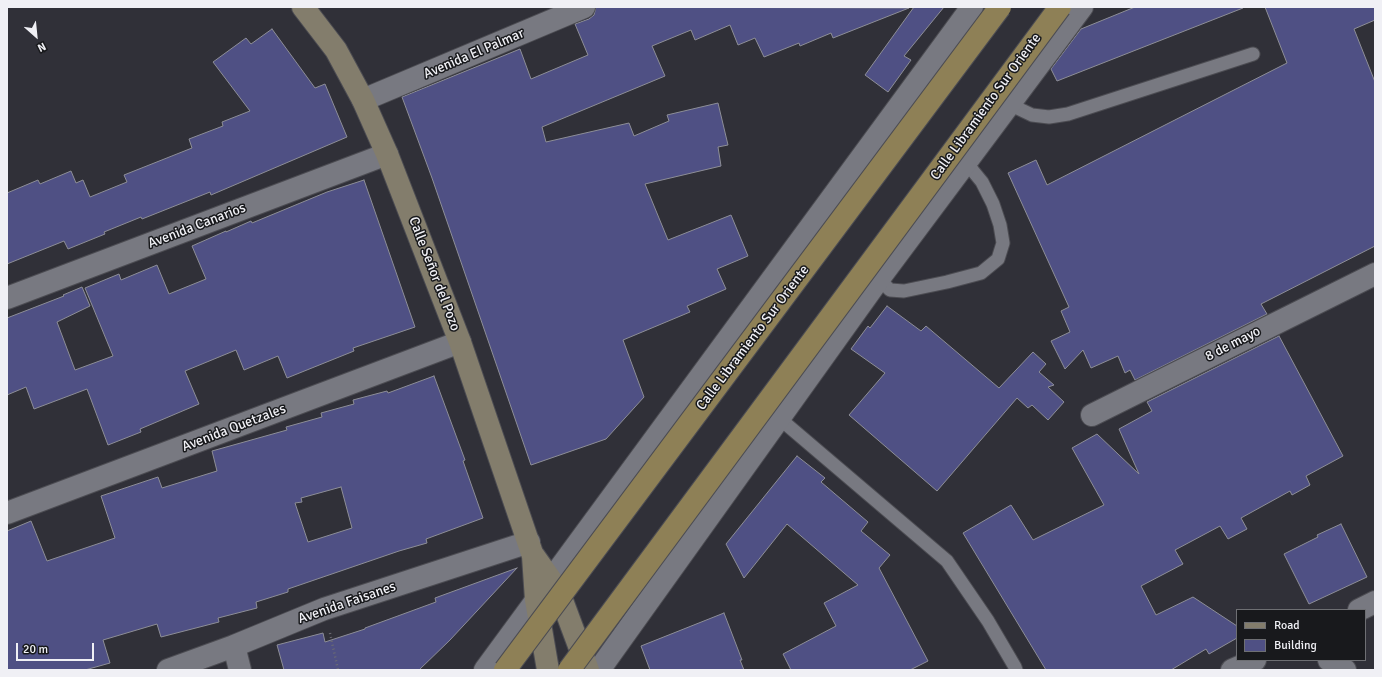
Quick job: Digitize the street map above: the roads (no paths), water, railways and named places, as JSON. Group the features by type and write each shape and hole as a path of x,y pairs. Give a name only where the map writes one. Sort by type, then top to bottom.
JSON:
{"main road":[{"name":"Calle Libramiento Sur Oriente","path":"505,670 1000,7"},
{"name":"Calle Libramiento Sur Oriente","path":"569,670 1060,7"}],"street":[{"name":"Calle Señor del Pozo","path":"303,7 336,50 363,100 387,154 460,342 531,549 537,607 548,670"},
{"name":"Avenida El Palmar","path":"363,100 584,7"},
{"path":"485,670 537,607 551,580 972,7"},
{"path":"599,670 881,276 1082,7"},
{"name":"Avenida Canarios","path":"7,298 387,154"},
{"name":"8 de mayo","path":"1092,415 1375,274"},
{"name":"Avenida Quetzales","path":"7,513 460,342"},
{"name":"Calle Señor del Pozo","path":"531,549 564,603 588,670"},
{"name":"Avenida Faisanes","path":"168,670 234,646 324,609 531,549"},
{"path":"1361,609 1375,602"},
{"path":"234,646 240,670"},
{"path":"1232,670 1253,661"},
{"path":"1332,661 1345,670"}],"lane":[{"path":"1010,104 1032,115 1049,117 1068,114 1253,54"},
{"path":"881,276 884,283 890,290 904,290 947,282 981,273 998,259 1003,243 998,218 982,182 965,164"},
{"path":"779,418 947,561 988,621 1016,669"}]}
